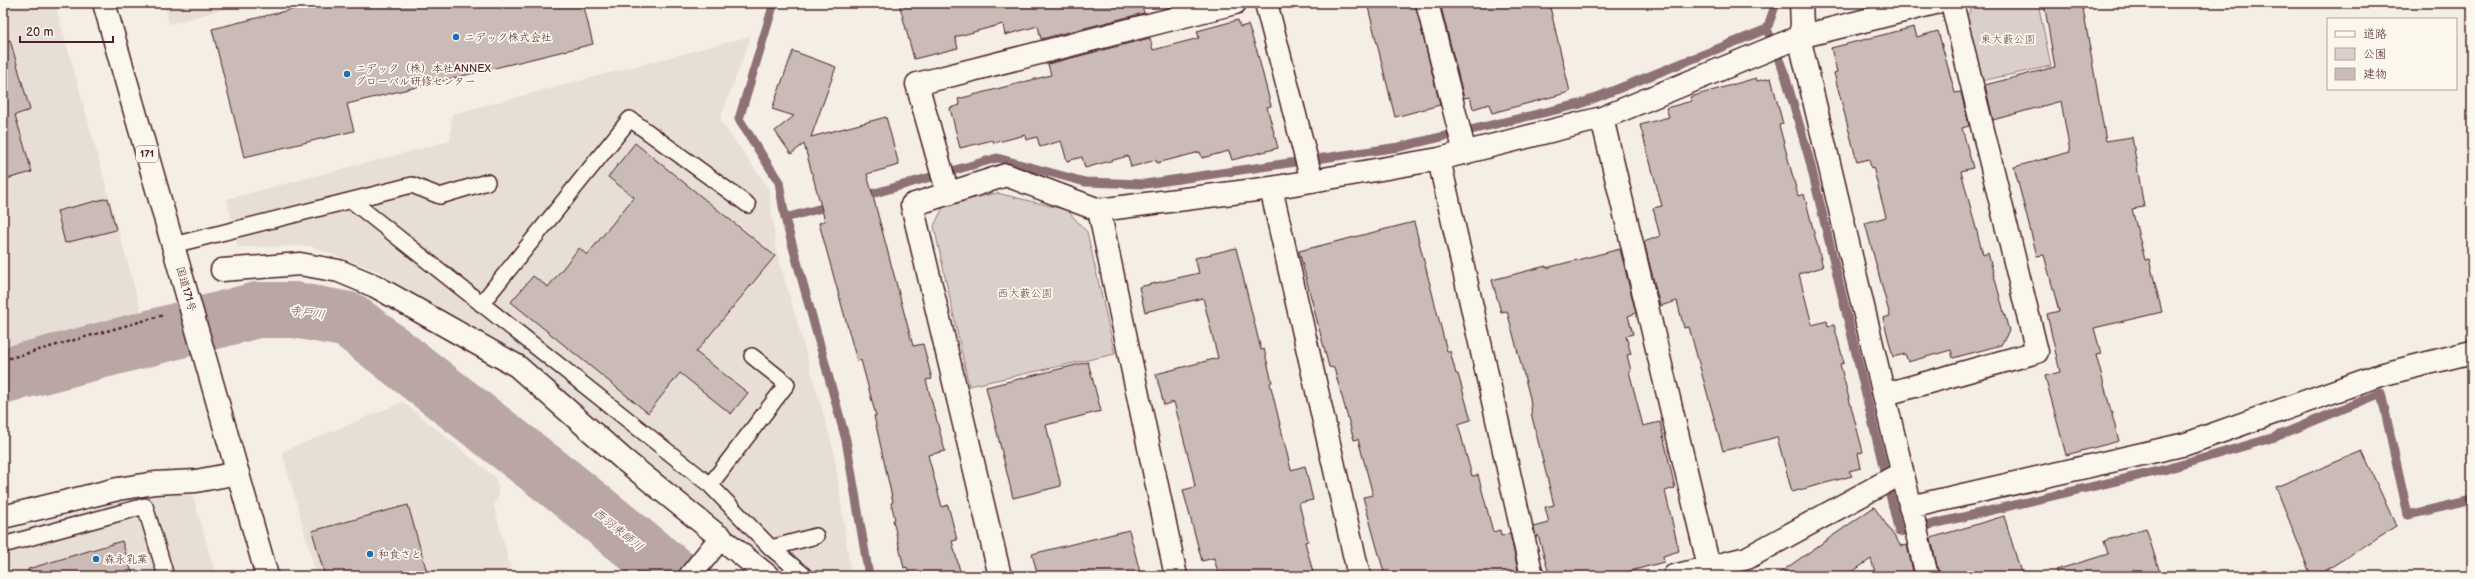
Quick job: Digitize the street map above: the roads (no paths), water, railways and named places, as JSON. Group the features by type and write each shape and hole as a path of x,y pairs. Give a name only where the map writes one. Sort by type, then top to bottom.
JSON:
{"main road":[{"name":"国道171号","path":"104,3 238,473 262,575"},
{"path":"948,194 917,84 1235,3"},
{"path":"1266,3 1312,181"},
{"path":"1427,3 1465,153"},
{"path":"1790,41 1802,26 1800,3"},
{"path":"1000,576 912,205 1006,175 1099,210 1271,188 1439,159 1602,118 1790,41 1935,3"},
{"path":"1886,394 2037,352 1952,3"},
{"path":"1790,41 1886,394 1902,473 1927,576"},
{"path":"1602,118 1709,567"},
{"path":"1439,159 1532,576"},
{"path":"1271,188 1359,576"},
{"path":"1099,210 1176,576"},
{"path":"222,270 300,264 339,271 375,286 517,366 623,459 768,576"},
{"path":"1910,508 2186,444 2380,375 2472,352"},
{"path":"3,517 118,489 155,483 196,481 238,473"},
{"path":"1674,576 1747,558 1902,473"},
{"path":"690,576 721,537"}],"lane":[{"path":"481,304 630,119 748,205"},
{"path":"173,246 412,185 440,196 487,182"},
{"path":"352,201 710,485 771,548 805,576"},
{"path":"710,485 787,384 752,356"},
{"path":"3,545 145,506 166,576"},
{"path":"771,548 816,536"}],"waterway":[{"path":"774,3 739,119 779,182 785,218 846,440 869,576"},
{"path":"1767,29 1776,3"},
{"path":"861,197 997,158 1085,182 1145,184 1399,147 1580,104 1767,29 1785,75 1809,158 1899,532 2167,469 2275,437 2381,393 2408,515 2472,500"},
{"path":"785,218 833,205"},
{"name":"寺戸川","path":"3,376 257,310 295,310 349,320 562,485 675,576"}],"place":[{"name":"ニデック株式会社","path":"456,37"},
{"name":"ニデック（株）本社ANNEX グローバル研修センター","path":"347,74"},
{"name":"和食さと","path":"370,554"},
{"name":"森永乳業","path":"96,559"}],"park label":[{"name":"東大藪公園","path":"2008,39"},
{"name":"西大藪公園","path":"1025,293"}],"water label":[{"name":"西羽束師川","path":"618,530"}]}
